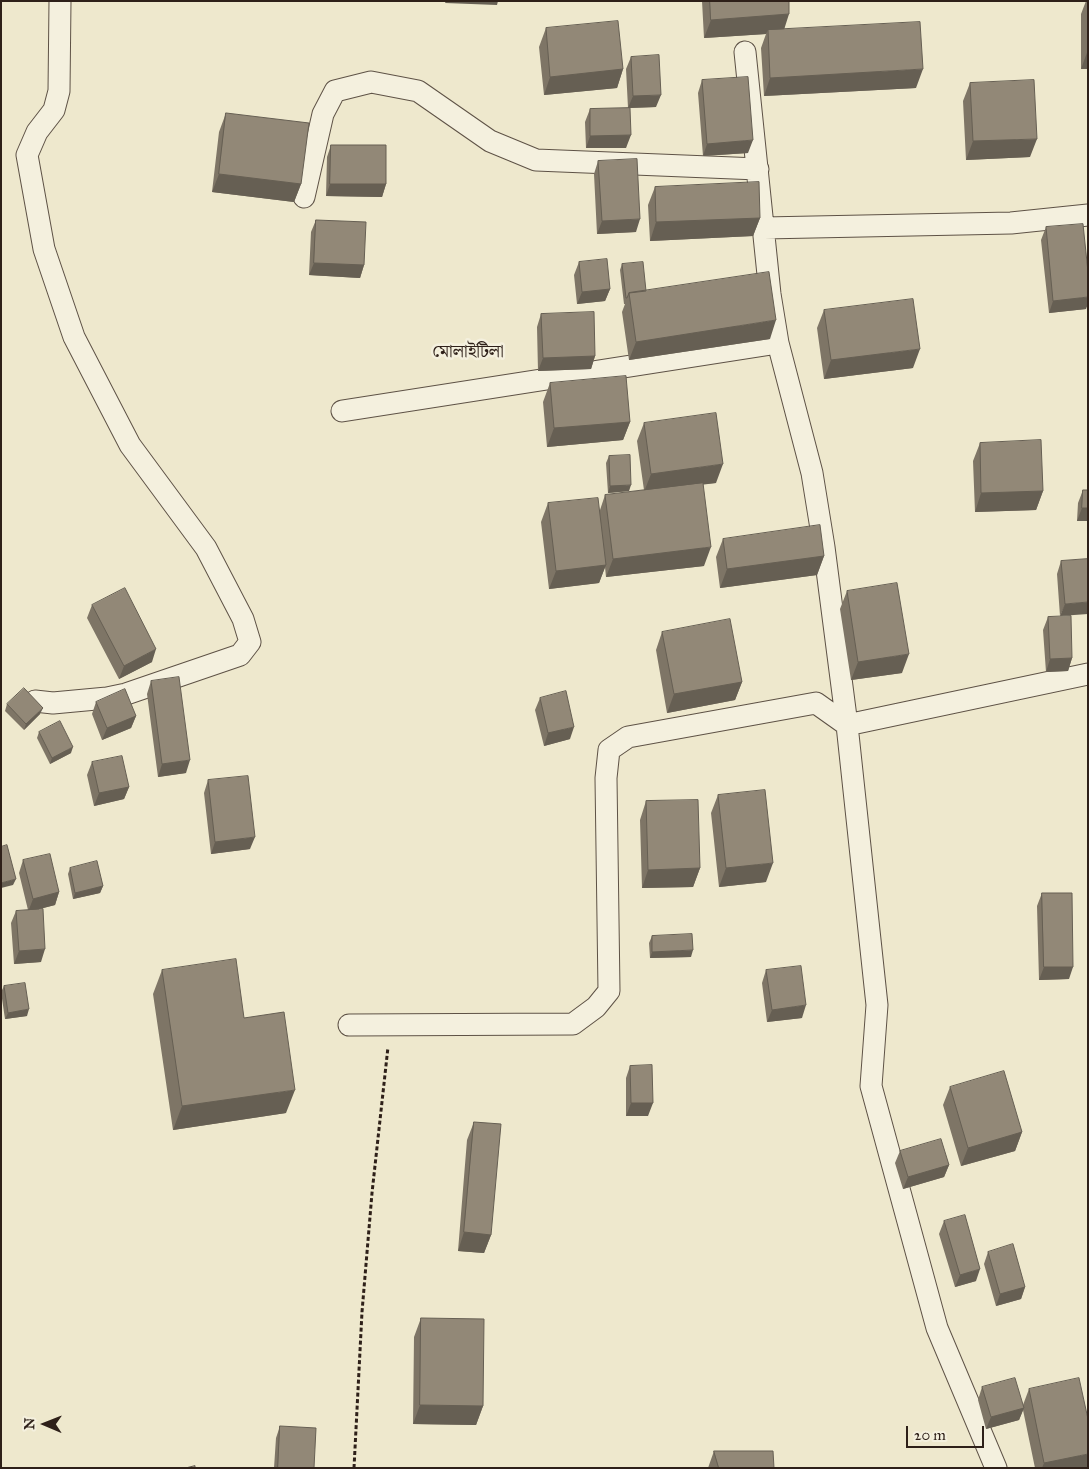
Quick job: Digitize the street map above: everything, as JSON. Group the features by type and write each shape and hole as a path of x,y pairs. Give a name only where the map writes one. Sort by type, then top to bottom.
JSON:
{"street":[{"path":"35,701 53,703 79,702 126,694 240,655 250,642 243,619 206,548 130,446 74,337 44,249 27,155 37,132 54,110 59,91 60,1"},
{"path":"745,52 770,294 778,343 812,473 824,547 847,725 877,1005 871,1086 937,1328 996,1468"},
{"path":"304,197 323,114 335,91 371,82 418,91 490,141 536,160 758,169"},
{"path":"764,228 1011,223 1088,215"},
{"path":"342,410 778,343"},
{"path":"349,1026 573,1024 596,1008 609,991 606,778 609,750 628,737 816,702 847,725 1088,674"}],"path":[{"path":"354,1468 362,1312 372,1193 391,1025"}],"building":[{"path":"710,1 789,1 789,14 711,20"},
{"path":"618,21 623,69 550,77 546,28"},
{"path":"920,22 923,69 770,78 768,30"},
{"path":"659,55 661,95 633,96 631,57"},
{"path":"748,77 753,140 707,144 702,80"},
{"path":"1034,80 1037,139 973,141 970,83"},
{"path":"630,108 631,135 590,136 590,109"},
{"path":"226,113 309,123 301,184 219,174"},
{"path":"331,145 386,145 386,184 330,184"},
{"path":"637,159 640,219 602,221 598,161"},
{"path":"759,182 760,218 656,222 655,187"},
{"path":"316,220 366,222 364,265 314,263"},
{"path":"1083,224 1088,272 1088,297 1053,301 1046,227"},
{"path":"607,259 610,289 582,292 579,262"},
{"path":"643,262 646,291 629,293 626,298 622,264"},
{"path":"769,272 776,320 636,342 629,293"},
{"path":"913,299 920,349 831,360 824,310"},
{"path":"594,312 595,356 543,358 541,314"},
{"path":"626,376 630,422 554,428 550,383"},
{"path":"716,413 723,464 651,474 644,423"},
{"path":"1041,440 1043,491 981,493 980,443"},
{"path":"630,455 631,485 610,486 609,456"},
{"path":"703,483 711,547 613,559 605,495"},
{"path":"1083,490 1088,490 1088,508 1082,508"},
{"path":"598,498 606,565 556,571 548,503"},
{"path":"820,525 824,556 727,569 723,539"},
{"path":"1088,559 1088,602 1065,604 1061,561"},
{"path":"897,583 909,654 858,662 847,591"},
{"path":"125,588 156,649 124,666 92,605"},
{"path":"1071,616 1072,658 1050,659 1048,617"},
{"path":"730,619 742,682 674,694 662,632"},
{"path":"179,677 190,760 162,764 151,681"},
{"path":"24,688 43,708 26,724 7,704"},
{"path":"125,689 136,716 107,728 96,702"},
{"path":"566,691 574,727 548,733 540,698"},
{"path":"60,721 73,747 52,758 39,732"},
{"path":"122,756 129,787 99,793 92,762"},
{"path":"248,776 255,837 215,842 208,780"},
{"path":"765,790 773,863 726,868 718,795"},
{"path":"698,800 700,868 648,870 646,801"},
{"path":"7,845 16,879 1,883 1,847"},
{"path":"50,854 59,892 33,899 23,860"},
{"path":"97,861 103,886 75,893 70,868"},
{"path":"1042,893 1072,893 1073,967 1044,967"},
{"path":"43,909 45,949 19,951 16,911"},
{"path":"692,934 693,950 652,952 652,936"},
{"path":"236,959 244,1018 284,1012 295,1090 182,1106 162,970"},
{"path":"801,966 806,1005 772,1010 766,970"},
{"path":"25,983 29,1009 8,1013 4,986"},
{"path":"652,1065 653,1103 631,1103 630,1066"},
{"path":"1004,1071 1022,1132 968,1148 950,1087"},
{"path":"474,1122 501,1124 491,1235 464,1232"},
{"path":"941,1139 949,1165 908,1177 900,1151"},
{"path":"965,1215 980,1269 960,1275 944,1221"},
{"path":"1013,1244 1025,1287 1000,1294 988,1252"},
{"path":"421,1318 484,1319 483,1406 420,1405"},
{"path":"1015,1378 1024,1408 991,1417 982,1387"},
{"path":"1079,1378 1088,1419 1088,1454 1044,1463 1029,1389"},
{"path":"280,1426 316,1428 314,1468 278,1468"},
{"path":"714,1451 773,1451 774,1468 719,1468"}],"district":[{"name":"মোলাইটিলা","path":"468,353"}]}
